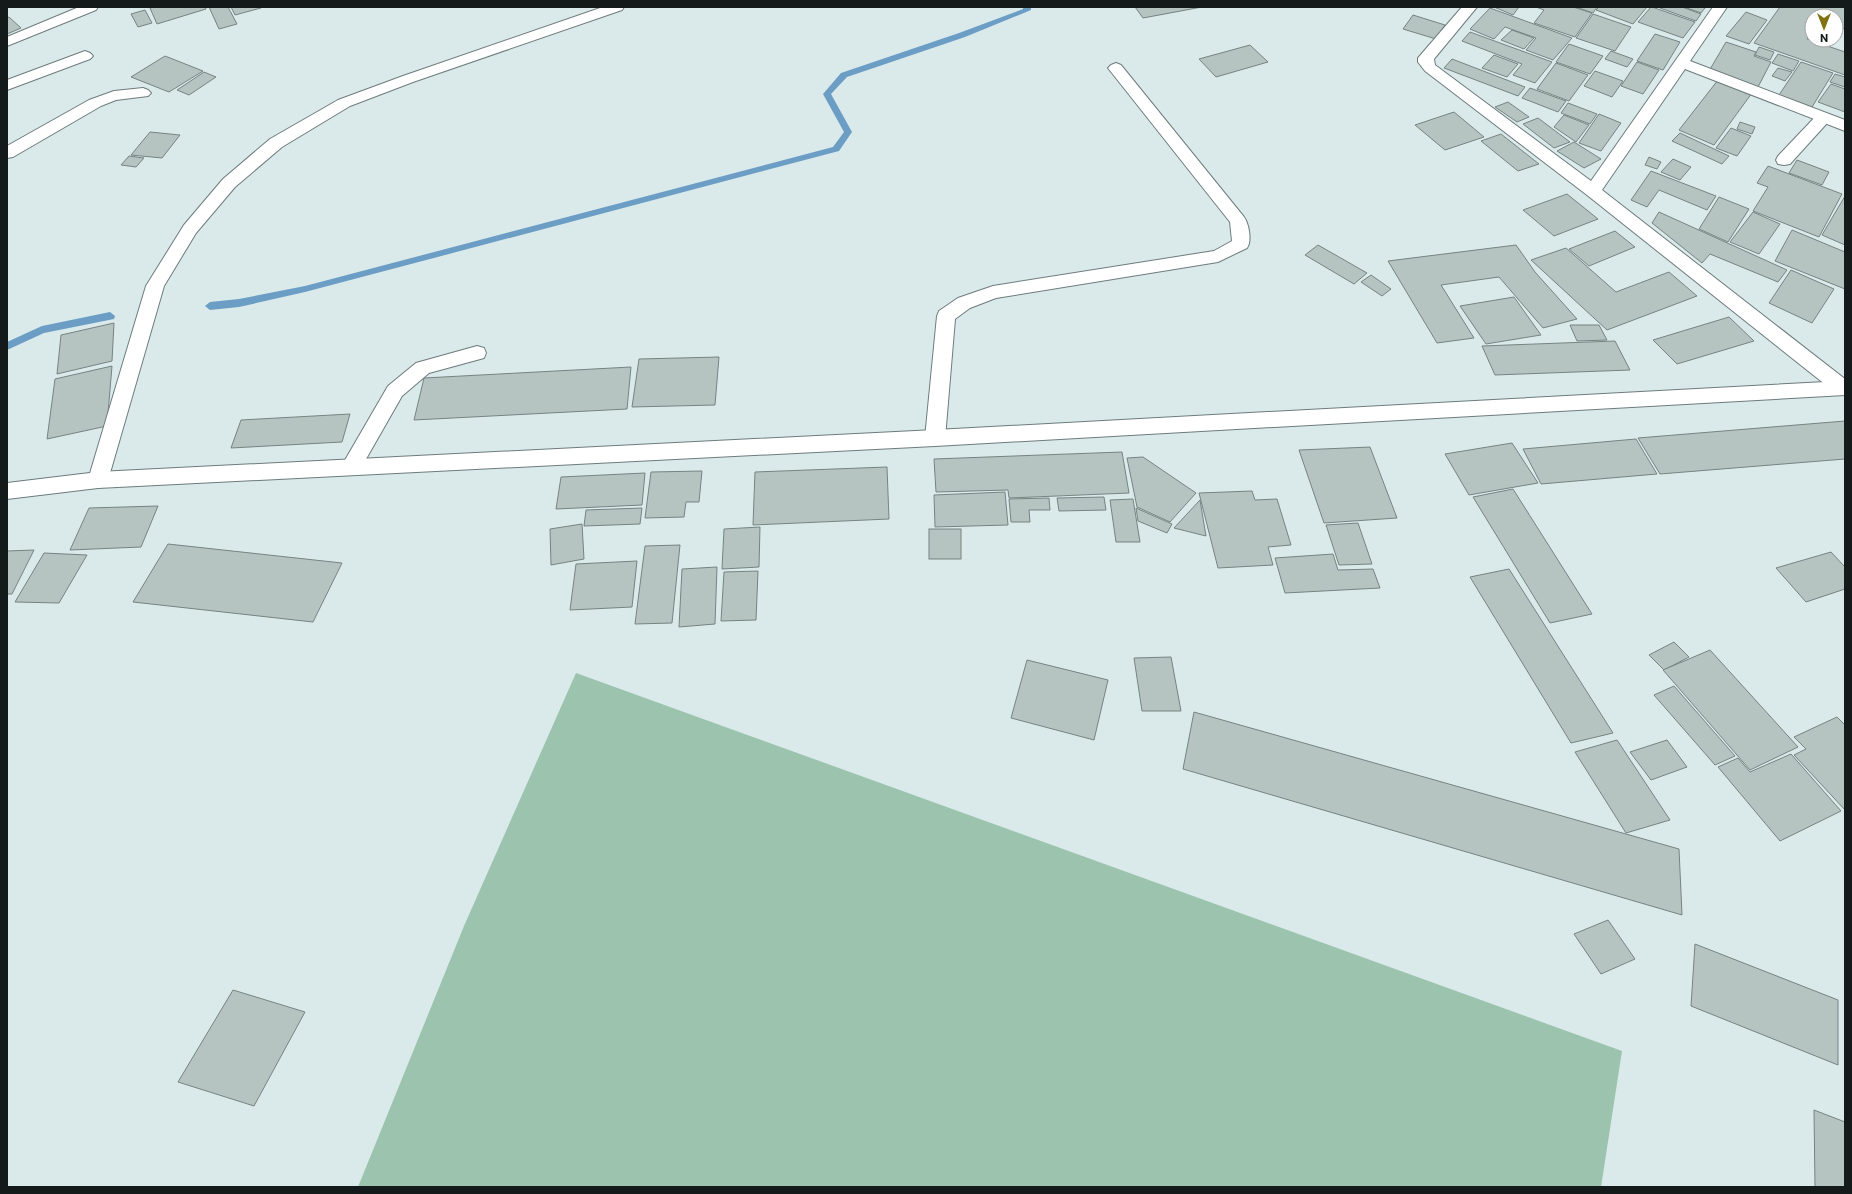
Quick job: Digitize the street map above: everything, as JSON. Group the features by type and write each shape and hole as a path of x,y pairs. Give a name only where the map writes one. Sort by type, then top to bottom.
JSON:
{"street":[{"path":"7,42 91,7"},
{"path":"98,480 155,286 190,229 229,183 276,143 344,103 408,79 617,7"},
{"path":"1470,7 1426,58 1426,62 1430,68 1593,191 1844,388"},
{"path":"1593,191 1720,7"},
{"path":"7,85 85,56"},
{"path":"1682,63 1845,126"},
{"path":"935,438 946,316 964,303 994,292 1218,256 1241,244 1238,221 1116,68"},
{"path":"7,153 95,103 114,96 143,93"},
{"path":"1784,160 1823,118"},
{"path":"351,467 395,391 423,368 476,353"},
{"path":"7,490 98,480 935,438 1844,388"}],"green space":[{"path":"576,673 1622,1051 1601,1187 358,1187 464,926"}],"building":[{"path":"205,7 206,9 157,24 150,8"},
{"path":"209,7 228,7 237,24 219,29"},
{"path":"231,7 260,7 261,8 235,15"},
{"path":"1135,7 1202,7 1143,18"},
{"path":"1494,7 1519,7 1513,15"},
{"path":"1536,7 1573,7 1592,13 1575,37 1534,23 1544,10"},
{"path":"1576,7 1597,7 1593,13"},
{"path":"1599,7 1647,7 1633,24 1596,10"},
{"path":"1651,7 1695,22 1683,38 1638,22"},
{"path":"1682,7 1701,14 1696,21 1660,8"},
{"path":"1684,7 1701,7 1705,8 1701,13"},
{"path":"1780,7 1845,7 1845,29 1844,8 1804,8 1804,48 1833,48 1845,52 1845,75 1754,43"},
{"path":"1490,8 1572,38 1553,60 1526,50 1536,38 1505,27 1494,39 1470,29"},
{"path":"145,10 152,23 138,27 131,14"},
{"path":"1746,12 1767,20 1749,44 1726,36"},
{"path":"1593,14 1631,27 1615,51 1576,38"},
{"path":"1413,15 1445,25 1436,39 1403,29"},
{"path":"9,17 21,28 7,34 7,18"},
{"path":"1512,30 1534,38 1524,49 1501,40"},
{"path":"1470,32 1552,62 1535,83 1513,75 1522,64 1462,41"},
{"path":"1655,34 1680,42 1663,70 1637,61"},
{"path":"1726,42 1756,52 1754,56 1771,62 1758,87 1709,71"},
{"path":"1569,44 1603,56 1590,74 1556,62"},
{"path":"1250,45 1268,62 1216,77 1199,59"},
{"path":"1759,47 1774,52 1770,60 1755,55"},
{"path":"1611,51 1633,59 1627,67 1605,59"},
{"path":"1778,54 1799,61 1793,71 1772,63"},
{"path":"1494,55 1518,64 1507,77 1482,68"},
{"path":"165,56 203,71 169,92 131,77"},
{"path":"1452,59 1525,87 1518,96 1444,68"},
{"path":"1637,62 1659,70 1643,94 1621,86"},
{"path":"1801,62 1833,73 1812,107 1779,95"},
{"path":"1556,63 1588,75 1569,101 1537,89"},
{"path":"1778,68 1792,72 1785,81 1772,76"},
{"path":"1595,71 1623,81 1612,97 1584,86"},
{"path":"204,72 216,77 189,95 177,90"},
{"path":"1835,74 1845,77 1845,87 1830,82"},
{"path":"1718,80 1752,93 1714,145 1679,130"},
{"path":"1831,84 1845,89 1845,112 1818,102"},
{"path":"1530,88 1566,101 1558,112 1522,98"},
{"path":"1508,102 1529,117 1517,122 1495,107"},
{"path":"1568,103 1597,114 1590,124 1561,113"},
{"path":"1454,112 1484,137 1445,150 1415,125"},
{"path":"1599,114 1621,123 1601,151 1579,143"},
{"path":"1564,115 1589,125 1576,142 1554,127"},
{"path":"1538,118 1570,142 1554,148 1523,124"},
{"path":"1740,122 1755,127 1752,134 1737,129"},
{"path":"1731,128 1751,136 1737,156 1716,148"},
{"path":"150,132 180,135 162,158 131,155"},
{"path":"1680,133 1729,156 1722,164 1672,141"},
{"path":"1501,134 1539,164 1518,171 1481,141"},
{"path":"1574,142 1601,159 1584,168 1557,151"},
{"path":"129,156 144,158 136,167 121,165"},
{"path":"1649,157 1661,162 1657,169 1645,165"},
{"path":"1673,159 1691,167 1680,180 1661,172"},
{"path":"1797,160 1829,172 1822,185 1789,173"},
{"path":"1768,166 1842,194 1819,237 1753,211 1768,187 1757,183"},
{"path":"1651,171 1716,196 1707,210 1659,190 1647,207 1631,200"},
{"path":"1567,194 1598,219 1554,236 1523,210"},
{"path":"1845,196 1845,245 1822,235"},
{"path":"1719,197 1749,209 1728,242 1699,229"},
{"path":"1659,212 1787,270 1778,282 1710,254 1702,263 1652,223"},
{"path":"1753,212 1780,224 1759,254 1730,242"},
{"path":"1792,230 1845,252 1845,289 1775,261"},
{"path":"1615,231 1635,247 1589,266 1569,249"},
{"path":"1318,245 1367,273 1354,284 1305,255"},
{"path":"1516,245 1535,272 1577,319 1543,328 1499,277 1441,285 1474,338 1437,343 1388,261"},
{"path":"1566,248 1616,292 1669,272 1697,296 1607,330 1531,260"},
{"path":"1791,270 1834,289 1812,323 1769,303"},
{"path":"1371,275 1391,289 1382,296 1361,282"},
{"path":"1514,297 1541,335 1486,344 1460,306"},
{"path":"1729,317 1754,341 1677,364 1653,340"},
{"path":"114,323 112,361 57,374 61,335"},
{"path":"1570,325 1599,325 1607,340 1577,341"},
{"path":"1615,341 1630,370 1495,375 1482,346"},
{"path":"719,357 715,405 632,407 639,359"},
{"path":"112,366 107,426 47,439 55,379"},
{"path":"631,367 627,409 414,420 424,378"},
{"path":"350,414 342,442 231,448 241,420"},
{"path":"1845,421 1845,459 1660,474 1638,438"},
{"path":"1636,439 1657,474 1541,484 1523,449"},
{"path":"1512,443 1538,483 1469,495 1445,454"},
{"path":"1370,447 1397,518 1324,523 1299,450"},
{"path":"1122,452 1129,493 1009,498 1008,490 936,492 934,459"},
{"path":"1143,457 1196,493 1170,522 1137,507 1127,458"},
{"path":"887,467 889,519 753,525 755,472"},
{"path":"702,471 699,502 686,502 684,517 645,518 651,472"},
{"path":"645,473 642,505 556,509 561,477"},
{"path":"1513,489 1592,614 1550,623 1473,497"},
{"path":"1252,491 1255,500 1277,499 1291,545 1268,547 1273,565 1218,568 1199,493"},
{"path":"1005,492 1008,525 935,527 934,495"},
{"path":"1104,497 1106,510 1059,511 1057,498"},
{"path":"1049,498 1050,510 1029,510 1030,522 1011,522 1009,499"},
{"path":"1133,499 1140,542 1116,542 1110,500"},
{"path":"1200,500 1206,536 1174,528"},
{"path":"158,506 141,547 70,550 89,508"},
{"path":"642,508 640,524 584,526 586,510"},
{"path":"1136,508 1172,524 1167,533 1138,521"},
{"path":"1358,523 1372,564 1339,565 1326,525"},
{"path":"582,524 584,559 551,565 550,529"},
{"path":"760,527 759,567 722,569 724,529"},
{"path":"929,529 961,529 961,559 929,559"},
{"path":"168,544 342,563 313,622 133,602"},
{"path":"680,545 672,623 635,624 645,546"},
{"path":"34,550 12,594 7,594 7,551"},
{"path":"1831,552 1845,567 1845,589 1806,602 1776,568"},
{"path":"44,553 87,555 59,603 15,602"},
{"path":"1333,554 1338,570 1373,569 1380,588 1285,593 1275,558"},
{"path":"637,561 632,607 570,610 576,564"},
{"path":"717,567 715,624 679,627 682,569"},
{"path":"1509,569 1613,733 1571,743 1470,577"},
{"path":"758,571 756,620 721,621 724,572"},
{"path":"1674,642 1689,657 1664,670 1649,655"},
{"path":"1710,650 1798,747 1750,770 1663,670"},
{"path":"1171,657 1181,711 1142,711 1134,658"},
{"path":"1027,660 1108,680 1094,740 1011,718"},
{"path":"1674,686 1735,756 1715,765 1654,695"},
{"path":"1194,712 1679,849 1682,915 1183,769"},
{"path":"1837,717 1845,725 1845,810 1794,755 1806,749 1794,737"},
{"path":"1617,740 1670,820 1626,833 1575,752"},
{"path":"1667,740 1687,767 1651,780 1630,752"},
{"path":"1791,754 1841,811 1780,841 1718,767 1738,758 1750,772"},
{"path":"1608,920 1635,959 1601,974 1574,934"},
{"path":"1695,944 1838,1000 1838,1065 1691,1006"},
{"path":"233,990 305,1012 254,1106 178,1082"},
{"path":"1814,1110 1845,1122 1845,1187 1815,1187"}],"waterway":[{"path":"210,306 239,303 305,289 836,149 848,132 827,94 844,75 962,35 1027,10 1027,7"},
{"path":"7,346 42,330 110,316"}]}
